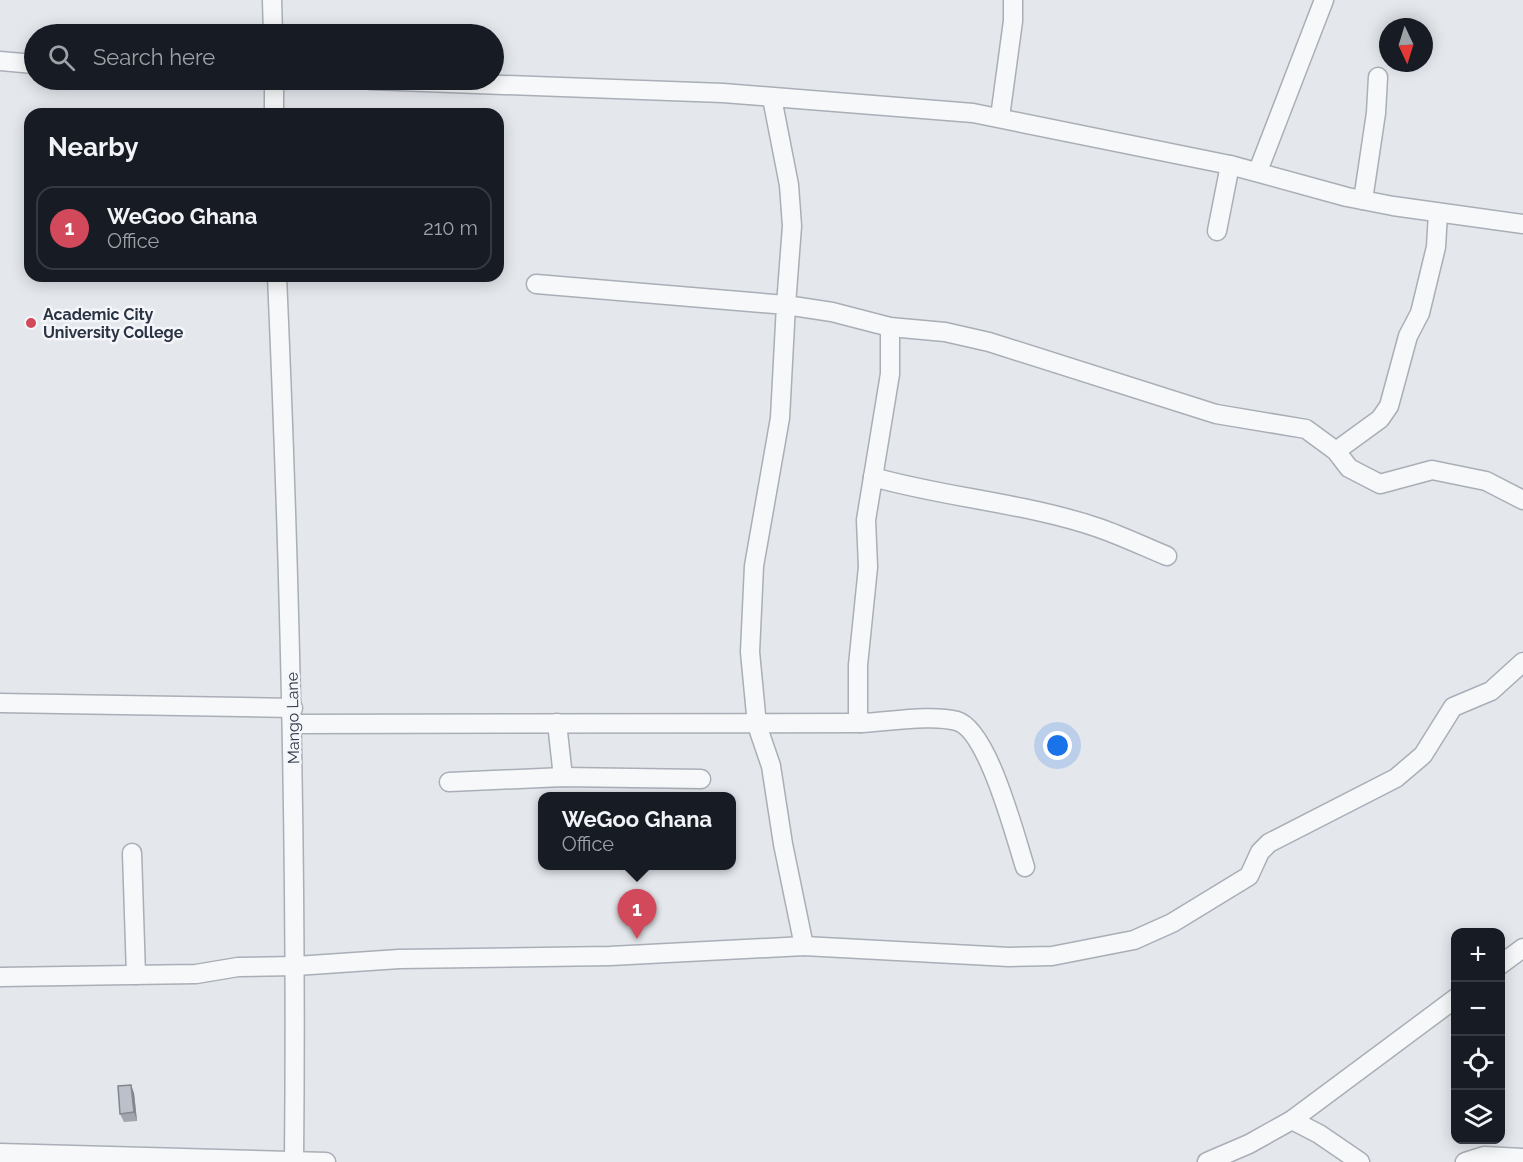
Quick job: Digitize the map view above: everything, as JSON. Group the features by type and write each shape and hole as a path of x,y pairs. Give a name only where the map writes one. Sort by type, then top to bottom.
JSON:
{"street":[{"path":"272,0 273,24"},
{"path":"1000,117 1013,21 1012,0"},
{"path":"1258,171 1324,0"},
{"path":"0,61 24,63"},
{"path":"1363,200 1376,112 1378,78"},
{"path":"504,85 723,93 1000,117 1258,171 1363,200 1523,224"},
{"path":"273,90 274,108"},
{"path":"772,98 789,185 792,226 780,418 768,496 759,532 749,623 757,725 771,766 781,833 804,946"},
{"path":"1216,231 1230,165"},
{"path":"1336,451 1380,419 1389,406 1408,336 1420,313 1436,247 1438,213"},
{"name":"Mango Lane","path":"277,282 293,716 296,966 294,1161"},
{"path":"536,284 786,304 832,312 890,327 945,332 989,342 1216,414 1306,429 1336,451 1349,468 1380,484 1432,470 1486,481 1523,500"},
{"path":"861,723 858,714 858,665 868,567 866,520 890,374 890,327"},
{"path":"873,477 911,488 1081,523 1167,556"},
{"path":"0,978 196,974 238,967 296,966 399,959 610,956 804,946 1009,957 1052,956 1134,940 1172,923 1249,876 1260,852 1269,843 1396,778 1423,755 1453,707 1491,690 1523,662"},
{"path":"0,704 293,716 557,723 757,725 861,723 929,718 959,721 969,727 991,766 1025,867"},
{"path":"557,723 563,777"},
{"path":"449,782 563,777 701,779"},
{"path":"132,853 136,975"},
{"path":"1505,961 1523,948"},
{"path":"1207,1162 1249,1144 1293,1120 1451,1001"},
{"path":"1293,1120 1319,1134 1360,1162"},
{"path":"0,1153 91,1158 326,1162"},
{"path":"1465,1162 1484,1156 1523,1158"}],"building":[{"path":"131,1085 134,1112 120,1114 118,1086"}],"place":[{"name":"Academic City University College","path":"31,323"},
{"name":"WeGoo Ghana","path":"637,939"}]}
